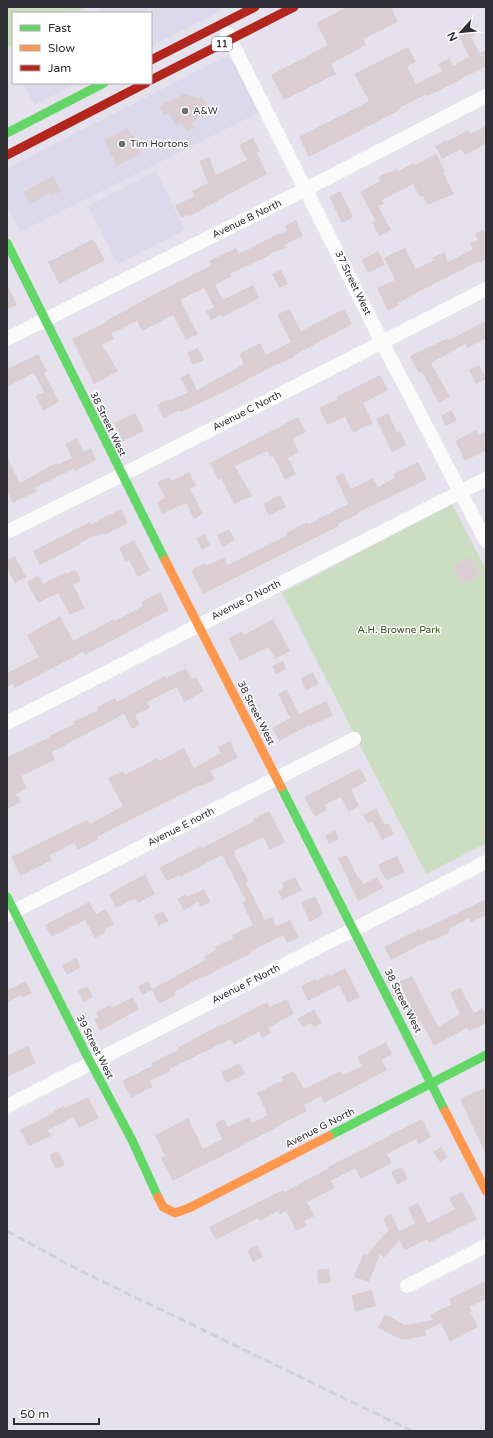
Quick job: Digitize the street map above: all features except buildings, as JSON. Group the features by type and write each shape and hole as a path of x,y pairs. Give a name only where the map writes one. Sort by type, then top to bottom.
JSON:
{"street":[{"name":"11","path":"152,59 255,7"},
{"name":"11","path":"152,79 294,7"},
{"name":"37 Street West","path":"222,24 382,342 459,492 486,541"},
{"path":"7,133 102,84"},
{"path":"7,155 144,84"},
{"name":"Avenue B North","path":"7,339 306,190 486,96"},
{"name":"38 Street West","path":"7,243 122,475 354,929 486,1192"},
{"name":"Avenue C North","path":"7,532 486,289"},
{"name":"Avenue D North","path":"7,723 486,479"},
{"name":"Avenue E north","path":"11,913 354,739"},
{"name":"Avenue F North","path":"7,1106 486,862"},
{"name":"39 Street West","path":"7,897 11,913 132,1140 163,1207"},
{"name":"Avenue G North","path":"163,1207 175,1213 189,1208 486,1055"},
{"path":"407,1286 486,1246"}],"shaded area":[{"path":"106,7 219,7 221,11 152,46 152,12 97,12"},
{"path":"223,58 235,62 260,112 20,232 7,207 7,168"},
{"path":"24,84 76,84 34,105"},
{"path":"156,171 185,230 118,264 88,206"}],"green space":[{"path":"7,7 87,7 77,12 12,12 12,46 8,48"},
{"name":"A.H. Browne Park","path":"452,504 486,570 486,843 426,874 282,593"}],"railway":[{"path":"7,1231 81,1271 412,1431"}],"traffic: fast":[{"path":"7,133 102,84"},
{"path":"7,243 165,560"},
{"path":"281,787 445,1111"},
{"path":"7,897 85,1052 132,1140 158,1197"},
{"path":"329,1136 486,1055"}],"traffic: slow":[{"path":"165,560 281,787"},
{"path":"445,1111 486,1191"},
{"path":"158,1197 163,1207 175,1213 189,1208 329,1136"}],"traffic: jam":[{"path":"152,59 255,7"},
{"path":"152,79 294,7"},
{"path":"7,155 144,84"}],"place":[{"name":"A&W","path":"185,111"},
{"name":"Tim Hortons","path":"122,144"}]}
